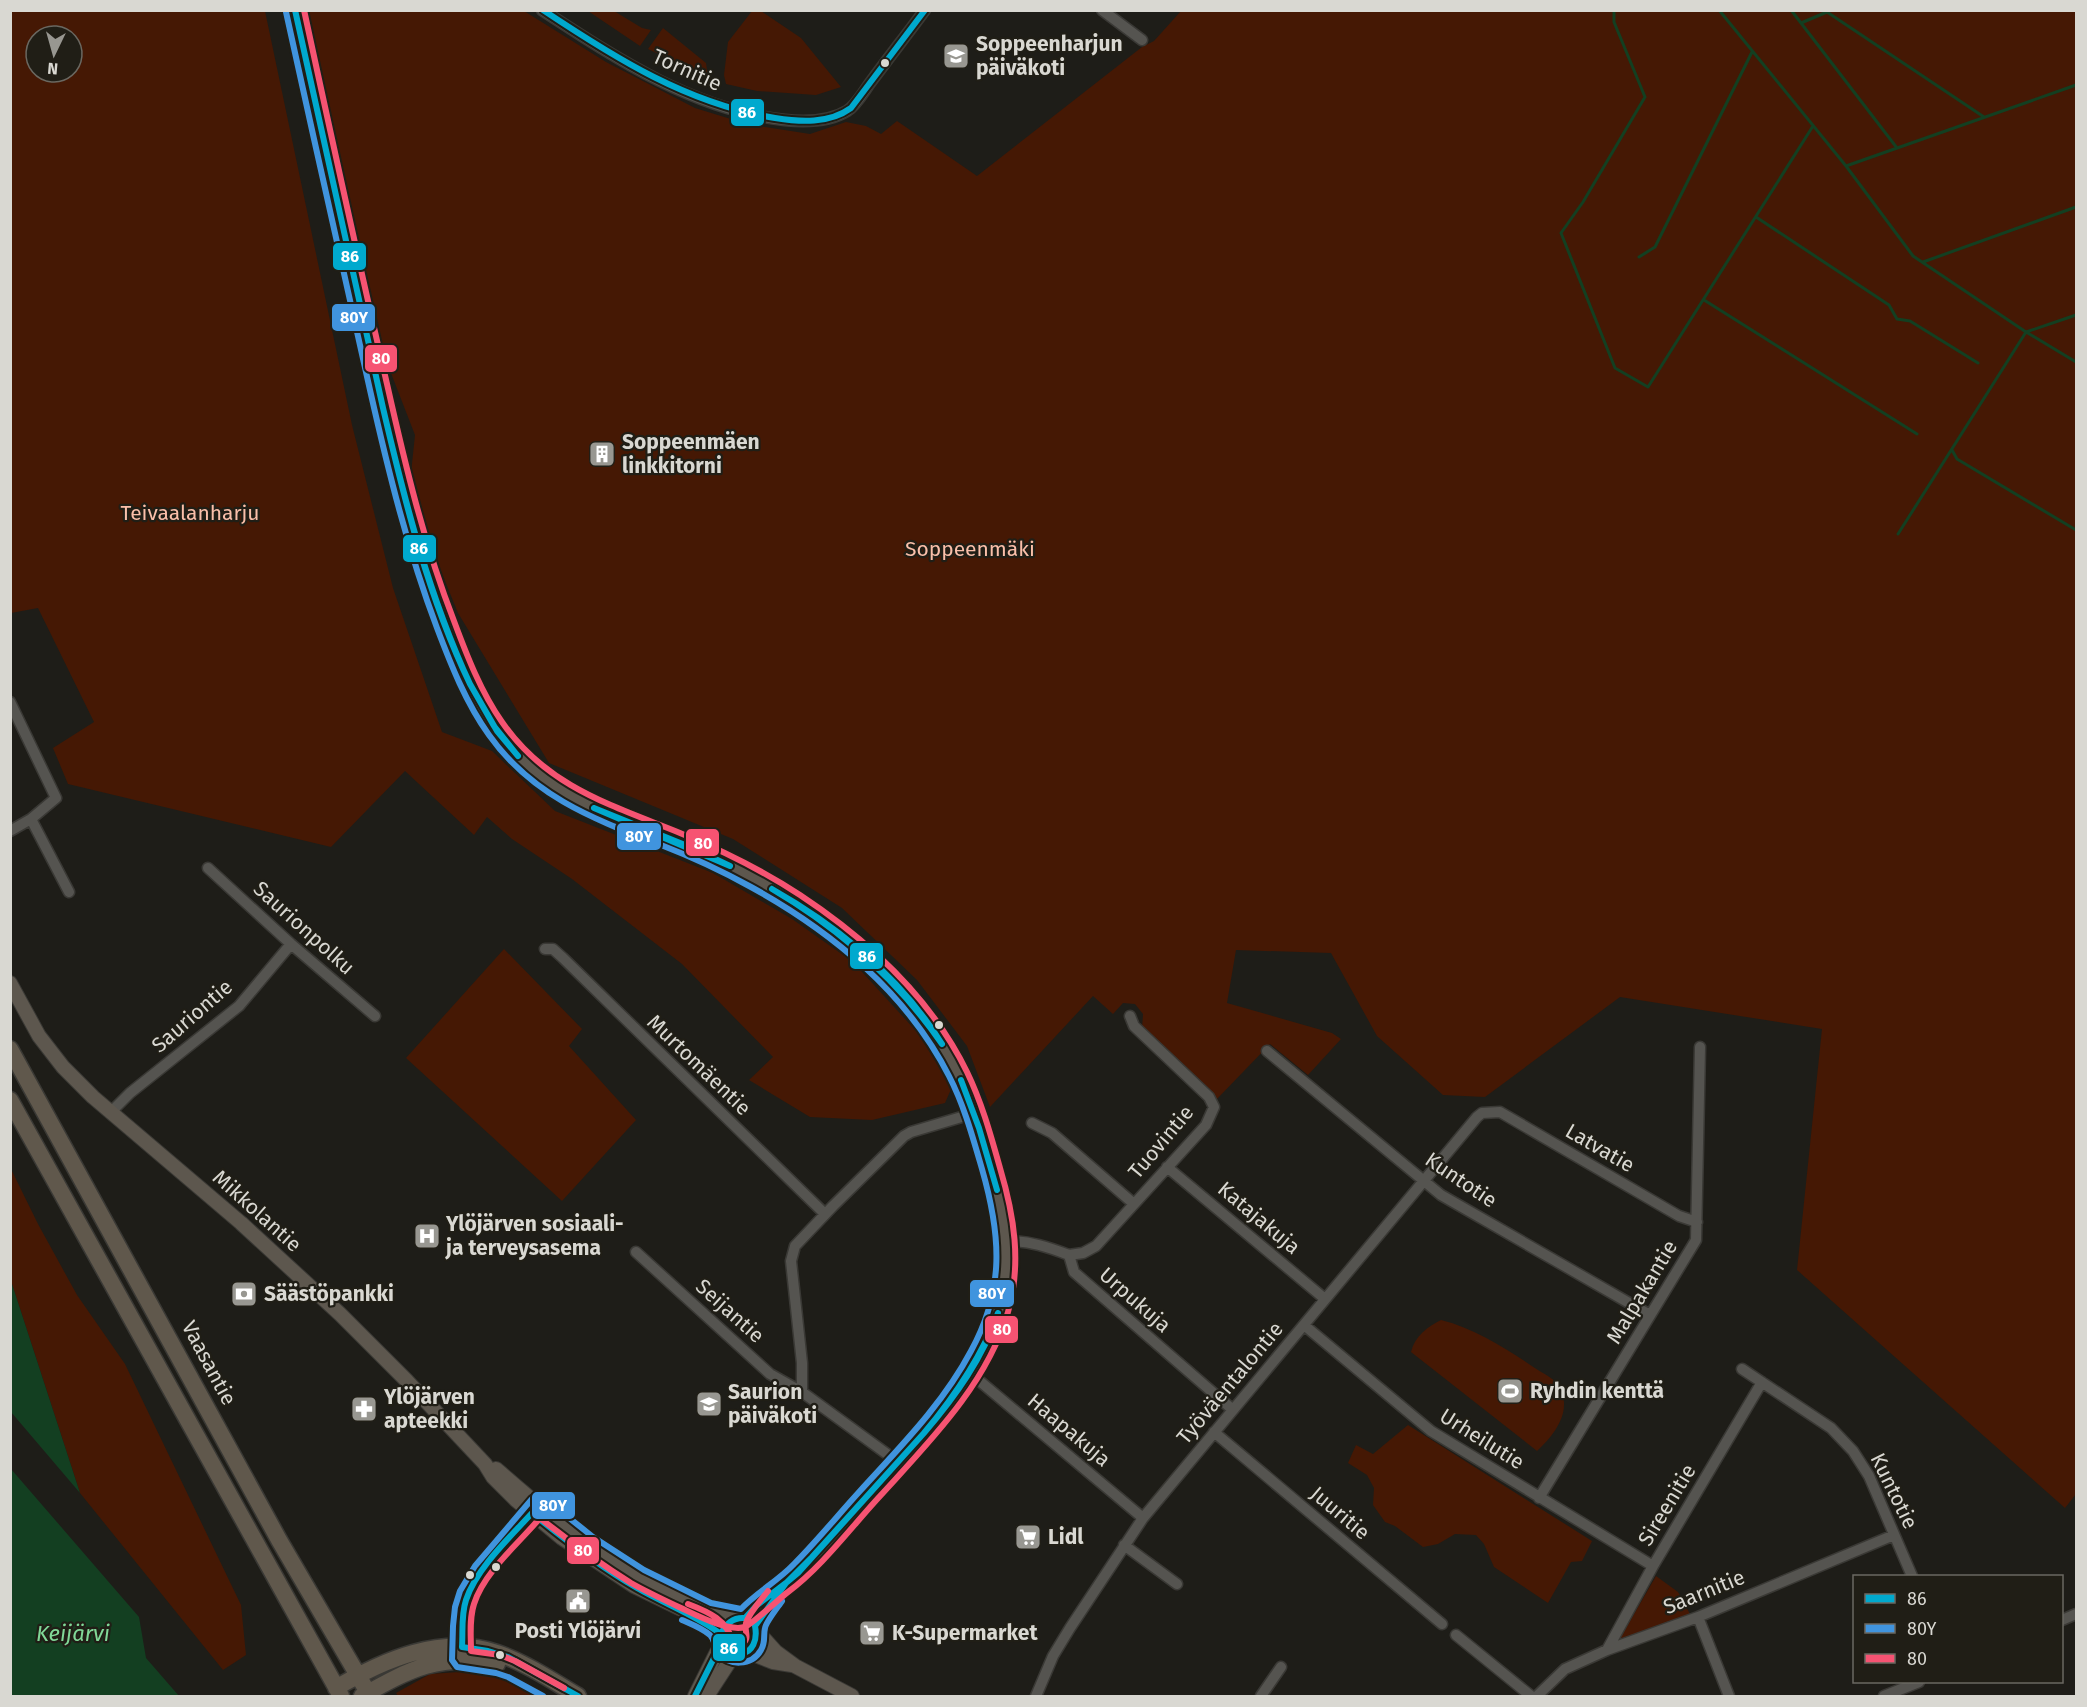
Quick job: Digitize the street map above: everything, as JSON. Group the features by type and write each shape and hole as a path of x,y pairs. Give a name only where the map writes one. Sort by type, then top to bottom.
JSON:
{"highway":[{"name":"Vaasantie","path":"10,1049 274,1531 367,1695"},
{"path":"10,1100 339,1692 357,1675 378,1665 411,1654 449,1647 512,1669 560,1696"},
{"path":"367,1695 414,1669 462,1653 489,1651 508,1658 578,1696"}],"main road":[{"path":"295,10 371,356 411,525 430,585 456,653 490,720 520,759 557,790 602,813 707,855 761,882 815,916 856,947 894,984 932,1030 957,1072 975,1113 998,1192 1007,1241 1007,1268 1001,1303 992,1330 970,1373 941,1413 898,1462 798,1573 748,1624"},
{"name":"Mikkolantie","path":"10,983 45,1046 63,1067 111,1112 241,1223 340,1314 485,1464 496,1470 562,1538 634,1586 704,1620 722,1638"},
{"name":"Mikkolantie","path":"535,1509 640,1578 708,1611 748,1624"},
{"path":"695,1696 728,1622 748,1624 776,1652 795,1666 852,1696"},
{"path":"707,1696 742,1653 756,1644 748,1624"},
{"path":"722,1638 727,1649 795,1666"}],"street":[{"name":"Tornitie","path":"542,10 630,65 698,98 746,113 808,121 828,119 849,110 925,10"},
{"path":"1102,10 1142,40"},
{"path":"10,702 56,798 31,819 10,831"},
{"path":"31,819 69,892"},
{"name":"Saurionpolku","path":"208,868 291,944 375,1016"},
{"name":"Sauriontie","path":"111,1112 130,1093 239,1006 291,944"},
{"name":"Murtomäentie","path":"545,949 553,949 563,958 825,1214"},
{"name":"Tuovintie","path":"1069,1255 1083,1253 1096,1246 1206,1125 1214,1107 1209,1096 1134,1026 1130,1016"},
{"name":"Malpakantie","path":"1539,1498 1696,1240 1700,1047"},
{"name":"Kuntotie","path":"1267,1051 1441,1195 1650,1315"},
{"name":"Latvatie","path":"1482,1113 1500,1112 1679,1216 1696,1222"},
{"path":"802,1392 802,1363 791,1261 795,1246 904,1136 975,1113"},
{"name":"Työväentalontie","path":"1036,1696 1053,1656 1143,1518 1471,1123 1482,1113"},
{"path":"1032,1124 1052,1133 1134,1204"},
{"name":"Katajakuja","path":"1167,1167 1325,1299"},
{"path":"1007,1241 1041,1245 1069,1255"},
{"name":"Seijantie","path":"636,1252 770,1374 802,1392 898,1462"},
{"name":"Urpukuja","path":"1069,1255 1074,1272 1233,1410"},
{"name":"Urheilutie","path":"1304,1325 1431,1431 1653,1566"},
{"name":"Kuntotie","path":"1742,1369 1831,1428 1852,1451 1869,1476 1912,1575"},
{"name":"Haapakuja","path":"970,1373 1143,1518"},
{"name":"Sireenitie","path":"1607,1650 1653,1566 1762,1382"},
{"name":"Juuritie","path":"1214,1432 1442,1623"},
{"path":"462,1653 464,1616 468,1595 491,1562 535,1509"},
{"name":"Saarnitie","path":"1538,1696 1565,1669 1607,1650 1698,1617 1894,1535"},
{"path":"1124,1545 1177,1584"},
{"path":"1698,1617 1729,1696"},
{"path":"1456,1635 1531,1696"},
{"path":"1261,1696 1281,1667"},
{"path":"1884,1696 1916,1683"}],"green space":[{"name":"Teivaalanharju","path":"11,10 265,11 352,425 393,588 442,732 492,751 555,811 713,873 792,919 853,962 917,1032 952,1087 945,1103 872,1120 810,1117 749,1080 773,1057 682,964 572,879 512,839 487,817 474,835 405,771 331,847 68,784 53,748 94,722 38,608 11,613"},
{"name":"Soppeenmäki","path":"304,11 524,11 606,62 695,108 747,124 810,134 846,122 866,126 881,134 897,121 977,176 1142,47 1154,41 1181,11 2076,11 2076,1494 2065,1508 1797,1270 1822,1029 1620,997 1485,1097 1443,1095 1377,1036 1331,953 1236,950 1227,1003 1332,1033 1341,1039 1308,1075 1270,1044 1216,1100 1142,1029 1143,1014 1135,1004 1123,1003 1113,1014 1093,996 990,1107 967,1046 917,980 842,908 733,839 549,763 458,613 409,492 415,435 377,337"},
{"path":"588,11 614,11 642,28 651,30 640,46"},
{"path":"752,11 761,11 801,38 841,87 816,95 757,91 726,84 724,75 728,42"},
{"path":"663,28 706,63 708,78 648,49"},
{"path":"504,949 582,1029 569,1046 636,1120 562,1201 406,1058"},
{"path":"10,1167 77,1295 125,1364 241,1605 246,1655 223,1670 80,1493 11,1281"},
{"name":"Ryhdin kenttä","path":"1441,1320 1492,1341 1557,1384 1564,1402 1563,1412 1556,1429 1537,1451 1411,1352 1415,1341 1422,1333"},
{"path":"1408,1425 1592,1541 1582,1561 1571,1562 1548,1603 1494,1567 1484,1544 1476,1535 1455,1534 1438,1544 1423,1547 1395,1526 1385,1522 1373,1505 1374,1488 1367,1475 1348,1463 1356,1445 1373,1454"},
{"path":"1656,1576 1678,1592 1690,1614 1619,1641 1615,1647"},
{"path":"489,1670 536,1696 398,1696 396,1693 430,1674"}],"water":[{"path":"11,1281 80,1493 11,1412"},
{"name":"Keijärvi","path":"11,1469 139,1617 146,1658 179,1696 11,1696"}],"waterway":[{"path":"1614,10 1614,22 1645,97 1583,202 1561,233 1615,368 1648,387 1813,126"},
{"path":"1719,10 1846,166 1913,256 2026,332 2076,362"},
{"path":"1791,10 1897,148"},
{"path":"1801,23 1827,12 1984,117"},
{"path":"1639,257 1655,247 1752,52"},
{"path":"1846,166 2076,85"},
{"path":"1923,262 2076,207"},
{"path":"1756,217 1889,305 1897,319 1910,321 1978,363"},
{"path":"1704,300 1917,434"},
{"path":"1898,534 2026,332 2076,315"},
{"path":"1952,450 1957,459 2076,530"}],"transit line":[{"name":"86","path":"295,10 316,105"},
{"name":"86","path":"295,10 316,105"},
{"name":"80","path":"304,10 416,504 443,592 475,673 494,710 520,744 539,763 560,778 605,803 711,846 771,877 850,931 896,973 935,1019 967,1072 990,1132 1012,1221 1015,1275 1008,1312 999,1338 972,1387 937,1432 825,1558 801,1582 745,1627 730,1627 712,1622 643,1590 596,1560 540,1518 503,1558 479,1592 471,1616 471,1651 500,1655 564,1688"},
{"name":"86","path":"543,10 625,62 682,90 743,111 804,121 833,117 851,108 925,10"},
{"name":"80Y","path":"286,12 359,343 399,510 437,628 473,710 506,756 525,775 545,790 566,804 612,826 695,859 781,904 838,944 889,991 932,1046 949,1076 972,1134 993,1217 996,1262 990,1306 982,1328 960,1370 920,1424 811,1546 788,1570 741,1609 711,1603 644,1570 593,1537 543,1497 537,1496 532,1499 475,1566 460,1591 455,1607 452,1660 457,1667 508,1677 543,1696"},
{"name":"86","path":"316,105 383,408"},
{"name":"86","path":"316,105 383,408"},
{"name":"86","path":"383,408 409,513 430,583 470,684"},
{"name":"86","path":"383,408 419,549 442,617 470,684"},
{"name":"86","path":"470,684 494,726 518,756"},
{"name":"86","path":"470,684 497,731 518,756"},
{"name":"86","path":"594,808 730,866"},
{"name":"86","path":"594,808 730,866"},
{"name":"86","path":"772,889 821,920 867,956 908,997 942,1044"},
{"name":"86","path":"772,889 821,921 866,957 906,998 942,1044"},
{"name":"86","path":"961,1080 979,1128"},
{"name":"86","path":"961,1080 979,1128"},
{"name":"86","path":"979,1128 997,1190"},
{"name":"86","path":"979,1128 997,1190"},
{"name":"86","path":"924,1433 966,1376 984,1346 998,1313"},
{"name":"86","path":"924,1433 967,1376 992,1330 998,1313"},
{"name":"86","path":"786,1583 924,1433"},
{"name":"86","path":"786,1583 798,1573 924,1433"},
{"name":"86","path":"578,1696 508,1657 462,1647 463,1611 471,1588 485,1565 532,1513 609,1571 721,1634"},
{"name":"86","path":"786,1583 755,1626 756,1636 749,1650 743,1653 731,1650 725,1644 721,1634 725,1627 733,1620 745,1618 757,1605 786,1583"},
{"name":"80","path":"688,1604 722,1622 733,1642 741,1645 746,1638 746,1623 768,1591"},
{"name":"80Y","path":"682,1620 710,1635 722,1657 734,1662 746,1662 761,1650 766,1625 782,1601"},
{"name":"86","path":"695,1696 722,1642"}],"place":[{"name":"Soppeenharjun päiväkoti","path":"956,56"},
{"name":"Soppeenmäen linkkitorni","path":"602,454"},
{"name":"Ylöjärven sosiaali- ja terveysasema","path":"427,1236"},
{"name":"Säästöpankki","path":"244,1294"},
{"name":"Ryhdin kenttä","path":"1510,1391"},
{"name":"Saurion päiväkoti","path":"709,1404"},
{"name":"Ylöjärven apteekki","path":"364,1409"},
{"name":"Lidl","path":"1028,1537"},
{"name":"Posti Ylöjärvi","path":"578,1601"},
{"name":"K-Supermarket","path":"872,1633"}]}
